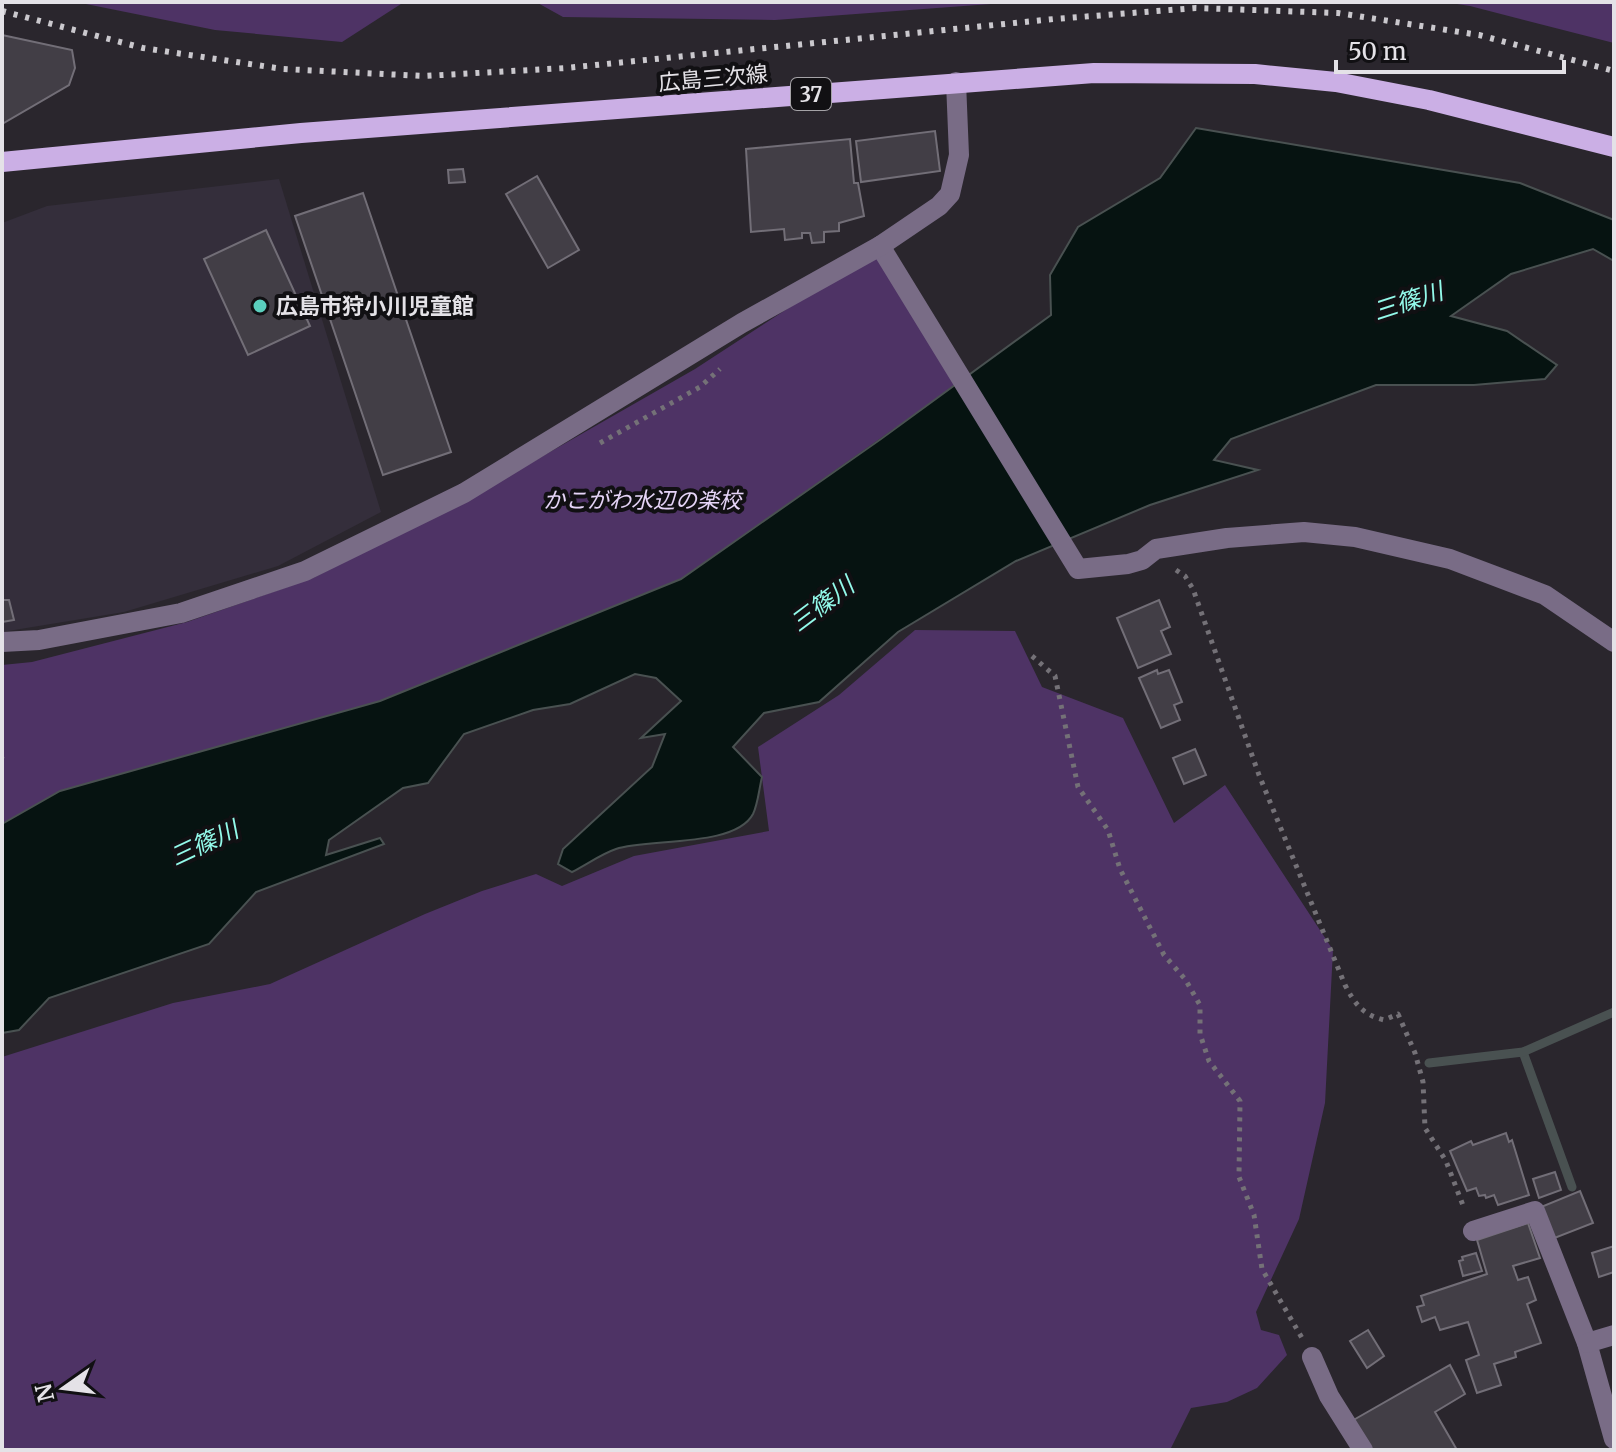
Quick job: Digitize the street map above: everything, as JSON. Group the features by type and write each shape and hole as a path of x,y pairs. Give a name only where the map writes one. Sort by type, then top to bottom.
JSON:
{"main road":[{"name":"広島三次線","path":"2,162 301,133 956,82 1122,73 1255,74 1336,82 1429,100 1614,147"}],"street":[{"path":"2,642 39,640 181,613 305,571 464,493 730,331 880,246 939,206 950,194 959,155 956,82"},
{"path":"880,246 1078,569 1128,564 1151,555 1156,549 1227,538 1304,532 1355,537 1450,559 1545,595 1614,642"},
{"path":"1473,1231 1535,1211 1587,1343 1614,1439"},
{"path":"1587,1343 1614,1335"},
{"path":"1312,1357 1329,1396 1363,1450"}],"path":[{"path":"1151,555 1185,576 1193,589 1259,775 1345,985 1357,1007 1371,1017 1384,1020 1398,1014 1415,1053 1423,1082 1425,1128 1446,1161 1473,1231"},
{"path":"1032,656 1055,676 1078,787 1108,830 1120,869 1164,955 1185,979 1200,1005 1200,1034 1209,1061 1240,1101 1239,1177 1254,1215 1262,1269 1312,1357"}],"shaded area":[{"path":"279,179 381,512 278,566 124,612 2,632 2,223 47,206"}],"green space":[{"path":"76,2 404,2 342,42 215,30"},
{"path":"536,2 1018,2 775,20 563,17"},
{"path":"1444,2 1614,2 1614,43 1470,6"},
{"name":"かこがわ水辺の楽校","path":"878,256 956,385 681,579 380,701 60,791 2,824 2,665 32,662 187,622 313,578 489,487 695,369 807,296"},
{"path":"915,630 1015,631 1042,687 1123,718 1174,823 1225,785 1333,950 1325,1103 1299,1219 1256,1312 1261,1330 1279,1335 1287,1355 1257,1388 1227,1402 1191,1408 1170,1450 2,1450 2,1057 173,1003 270,984 425,914 536,874 562,886 634,856 769,831 758,747 839,695"}],"water":[{"name":"三篠川","path":"1196,128 1520,183 1614,220 1614,261 1593,249 1511,274 1451,316 1507,331 1557,365 1545,379 1474,385 1376,385 1231,439 1214,460 1258,470 1150,505 1016,561 898,632 819,702 764,713 733,747 762,777 753,814 743,825 710,837 616,849 572,872 558,864 563,849 652,767 665,734 641,738 681,701 656,678 635,674 570,704 533,710 464,734 428,783 403,788 329,840 326,855 380,838 384,844 256,892 209,944 49,998 19,1030 2,1033 2,824 60,791 380,701 681,579 1051,315 1050,275 1078,227 1160,178"}],"building":[{"path":"2,35 72,50 75,68 69,85 2,124"},
{"path":"935,131 940,171 861,182 856,141"},
{"path":"850,139 854,183 858,183 864,216 839,223 839,231 824,232 824,242 812,243 810,233 802,233 802,238 785,240 784,229 751,232 746,149"},
{"path":"463,169 465,182 449,183 448,170"},
{"path":"537,176 579,250 548,268 506,194"},
{"path":"363,193 451,452 383,475 295,216"},
{"path":"266,230 310,326 248,355 204,259"},
{"path":"2,600 9,600 14,620 2,622"},
{"path":"1159,600 1170,627 1161,631 1171,654 1138,668 1117,618"},
{"path":"1157,670 1158,674 1169,670 1182,702 1174,705 1180,720 1161,728 1139,678"},
{"path":"1195,749 1206,775 1184,784 1173,758"},
{"path":"1506,1133 1509,1142 1512,1140 1529,1195 1498,1205 1494,1195 1486,1198 1485,1195 1479,1196 1476,1188 1467,1191 1450,1151 1471,1141 1473,1145"},
{"path":"1555,1172 1561,1190 1539,1198 1533,1179"},
{"path":"1580,1191 1593,1223 1552,1239 1541,1207"},
{"path":"1528,1223 1540,1258 1513,1266 1518,1280 1528,1277 1536,1300 1527,1304 1541,1343 1515,1352 1516,1357 1494,1364 1501,1385 1477,1393 1466,1360 1479,1355 1468,1322 1440,1330 1435,1317 1422,1322 1417,1307 1424,1305 1421,1296 1487,1274 1477,1240"},
{"path":"1614,1246 1614,1272 1599,1277 1592,1253"},
{"path":"1476,1253 1482,1271 1463,1276 1459,1261"},
{"path":"1368,1330 1384,1356 1367,1368 1350,1341"},
{"path":"1450,1365 1465,1394 1435,1412 1457,1450 1368,1450 1350,1422"}],"waterway":[{"path":"1429,1063 1523,1052 1614,1012"},
{"path":"1523,1052 1572,1187"}],"railway":[{"path":"2,11 143,48 283,69 424,76 566,68 1054,19 1196,8 1338,13 1479,35 1614,71"}],"place":[{"name":"広島市狩小川児童館","path":"260,306"}]}
